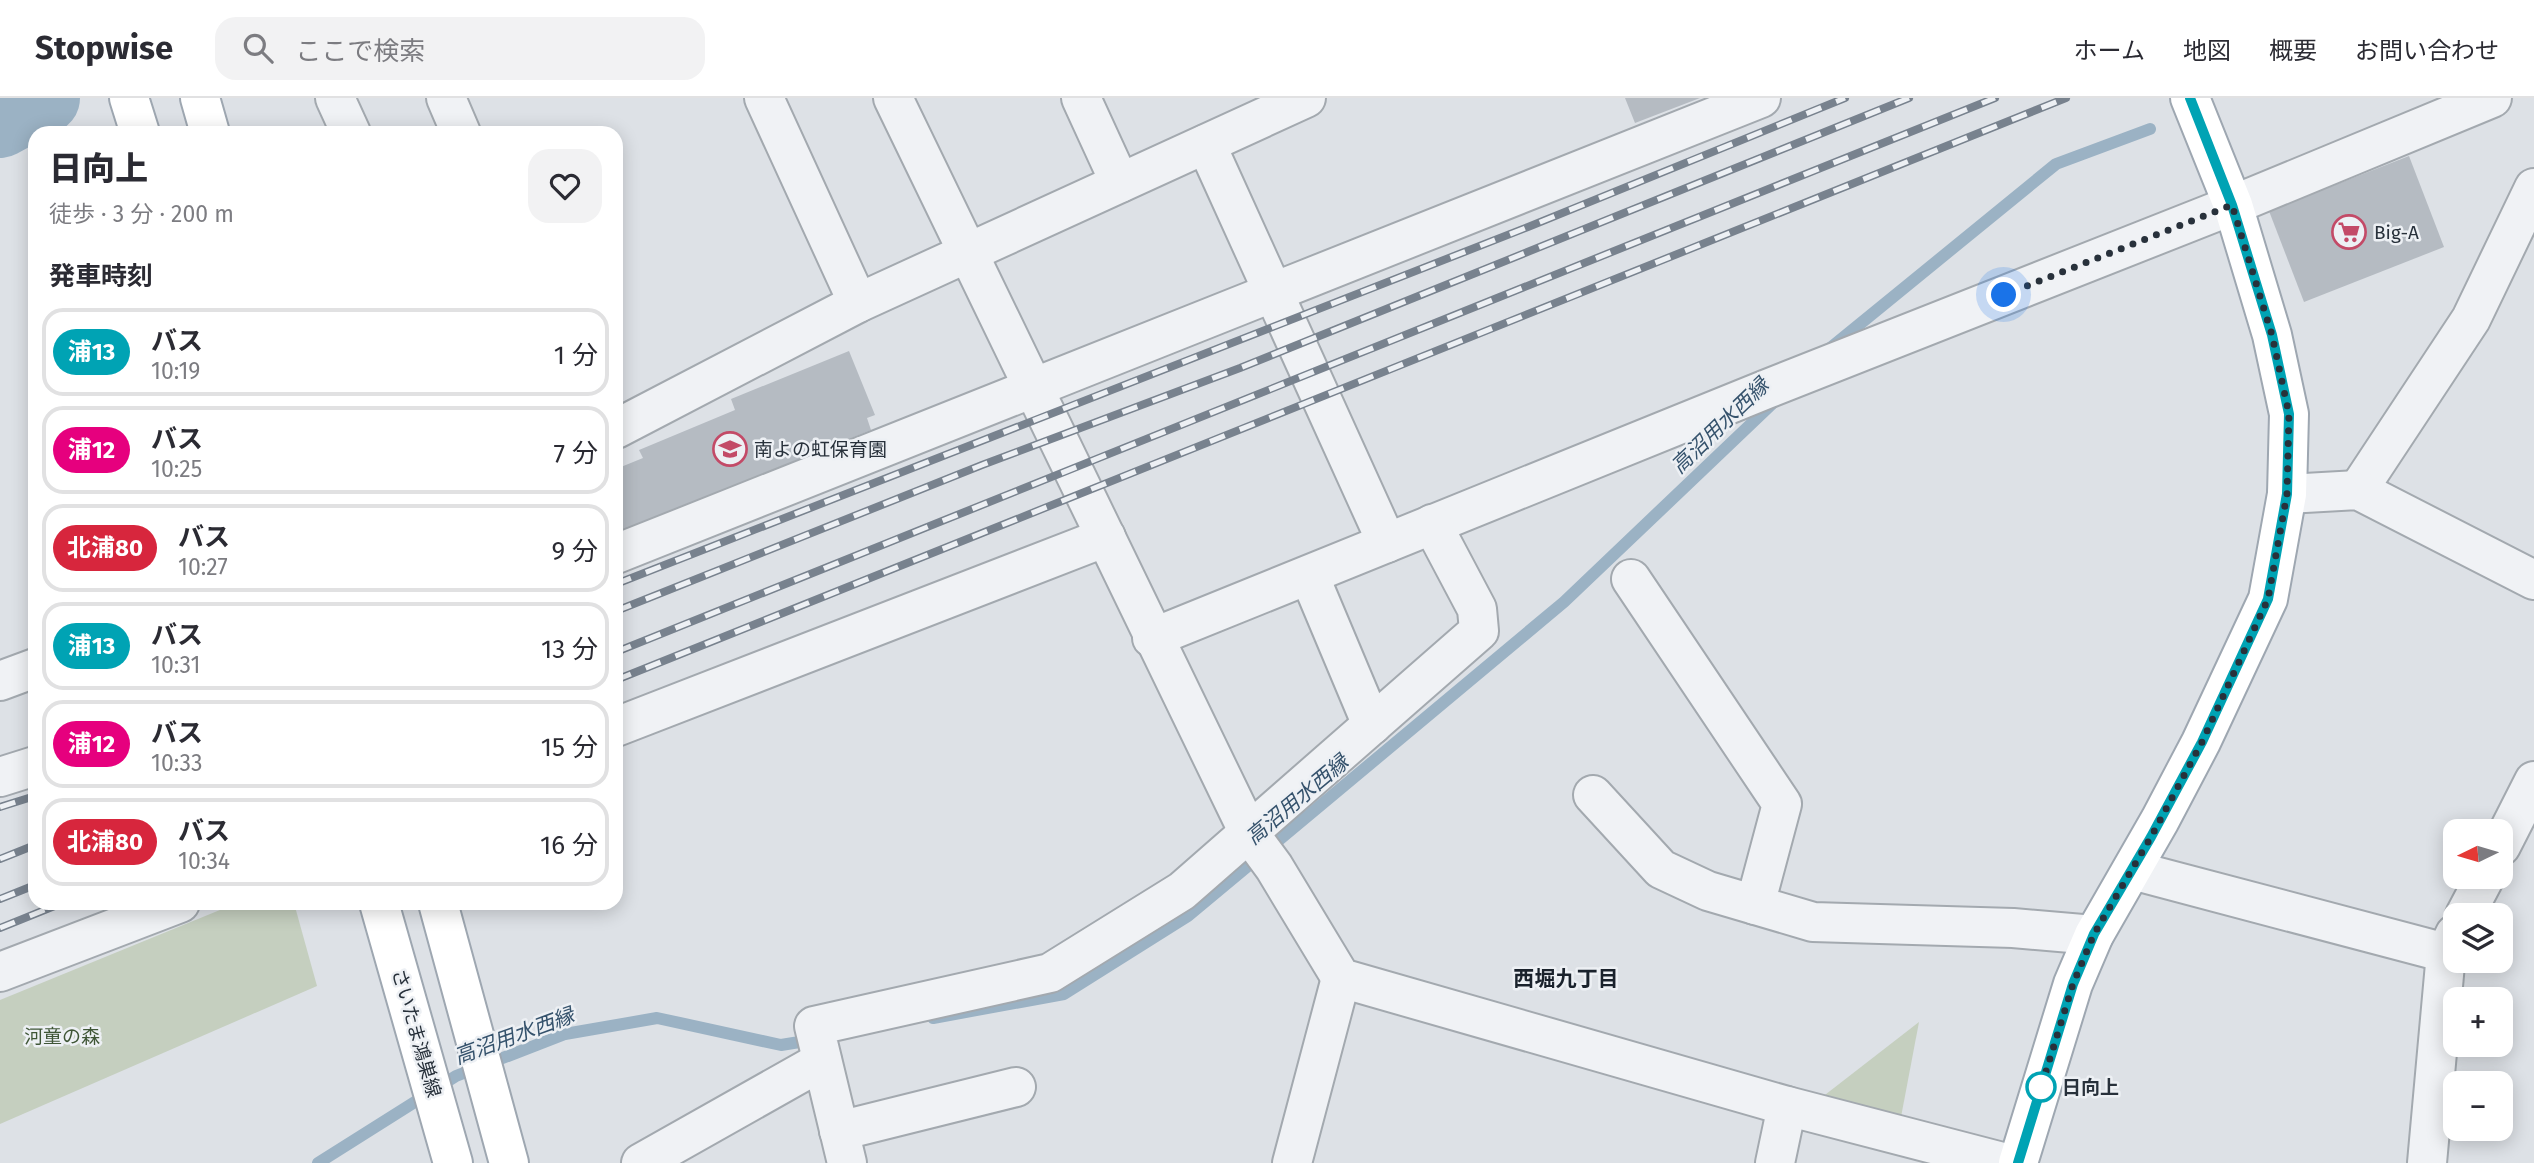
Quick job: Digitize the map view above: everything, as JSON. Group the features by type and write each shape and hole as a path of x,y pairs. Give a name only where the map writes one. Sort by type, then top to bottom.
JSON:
{"main road":[{"path":"129,98 139,126"},
{"path":"2018,1163 2073,984 2094,934 2202,742 2268,599 2287,494 2289,414 2272,335 2232,205 2190,98"},
{"name":"さいたま鴻巣線","path":"381,910 453,1163"},
{"path":"440,910 509,1163"}],"street":[{"path":"335,98 348,126"},
{"path":"446,98 458,126"},
{"path":"764,98 858,303"},
{"path":"893,98 1249,833 1274,867 1341,978 1787,1106 2006,1163"},
{"path":"1081,98 1120,183"},
{"path":"623,425 858,303 1206,144 1263,107 1306,98"},
{"path":"623,551 1034,390 1761,98"},
{"path":"1153,638 2492,98"},
{"path":"1206,144 1387,543"},
{"path":"2358,490 2471,319 2534,188"},
{"path":"2287,494 2358,490 2534,580"},
{"path":"641,1163 819,1048 1050,973 1182,891 1479,631 1477,609 1432,524"},
{"path":"623,724 1106,537"},
{"path":"1309,575 1372,725"},
{"path":"1631,579 1782,804 1755,905"},
{"path":"0,681 28,671"},
{"path":"0,777 28,768"},
{"path":"2513,822 2534,781"},
{"path":"1594,795 1661,869 1708,891 1813,922 2014,928 2094,934"},
{"path":"2132,870 2443,941"},
{"path":"0,972 162,910"},
{"path":"2427,1163 2447,973"},
{"path":"1293,1163 1341,978"},
{"path":"819,1048 843,1147 1016,1087"},
{"path":"1775,1163 1787,1106"}],"green space":[{"name":"河童の森","path":"220,910 296,910 317,986 0,1124 0,1000"},
{"path":"1919,1022 1901,1117 1821,1098"}],"building":[{"path":"1625,98 1700,98 1635,123"},
{"path":"2409,156 2444,247 2304,302 2269,211"},
{"path":"849,351 875,415 867,418 871,430 623,530 623,466 643,458 639,450 735,410 731,399"}],"waterway":[{"path":"0,122 44,98"},
{"name":"高沼用水西縁","path":"1828,350 2056,164 2150,129"},
{"name":"高沼用水西縁","path":"933,1018 1064,994 1188,916 1564,602 1774,402"},
{"name":"高沼用水西縁","path":"318,1163 456,1076 565,1034 657,1018 781,1045 812,1040"}],"railway":[{"path":"623,581 1528,227 1845,98"},
{"path":"623,608 982,465 1240,368 1909,98"},
{"path":"623,649 1995,98"},
{"path":"623,677 2066,98"},
{"path":"0,807 28,798"},
{"path":"0,859 28,848"},
{"path":"0,899 28,888"},
{"path":"0,928 45,910"}],"bus line":[{"name":"浦13","path":"2018,1163 2073,984 2094,934 2151,837 2202,742 2268,599 2287,494 2289,414 2272,335 2232,205 2190,98"}],"place":[{"name":"Big-A","path":"2349,232"},
{"name":"南よの虹保育園","path":"730,449"},
{"name":"日向上","path":"2041,1087"}],"district":[{"name":"西堀九丁目","path":"1566,979"}],"route":[{"path":"2004,295 2232,205 2272,335 2289,414 2287,494 2268,599 2202,742 2151,837 2094,934 2073,984 2039,1094 2041,1087"}]}
